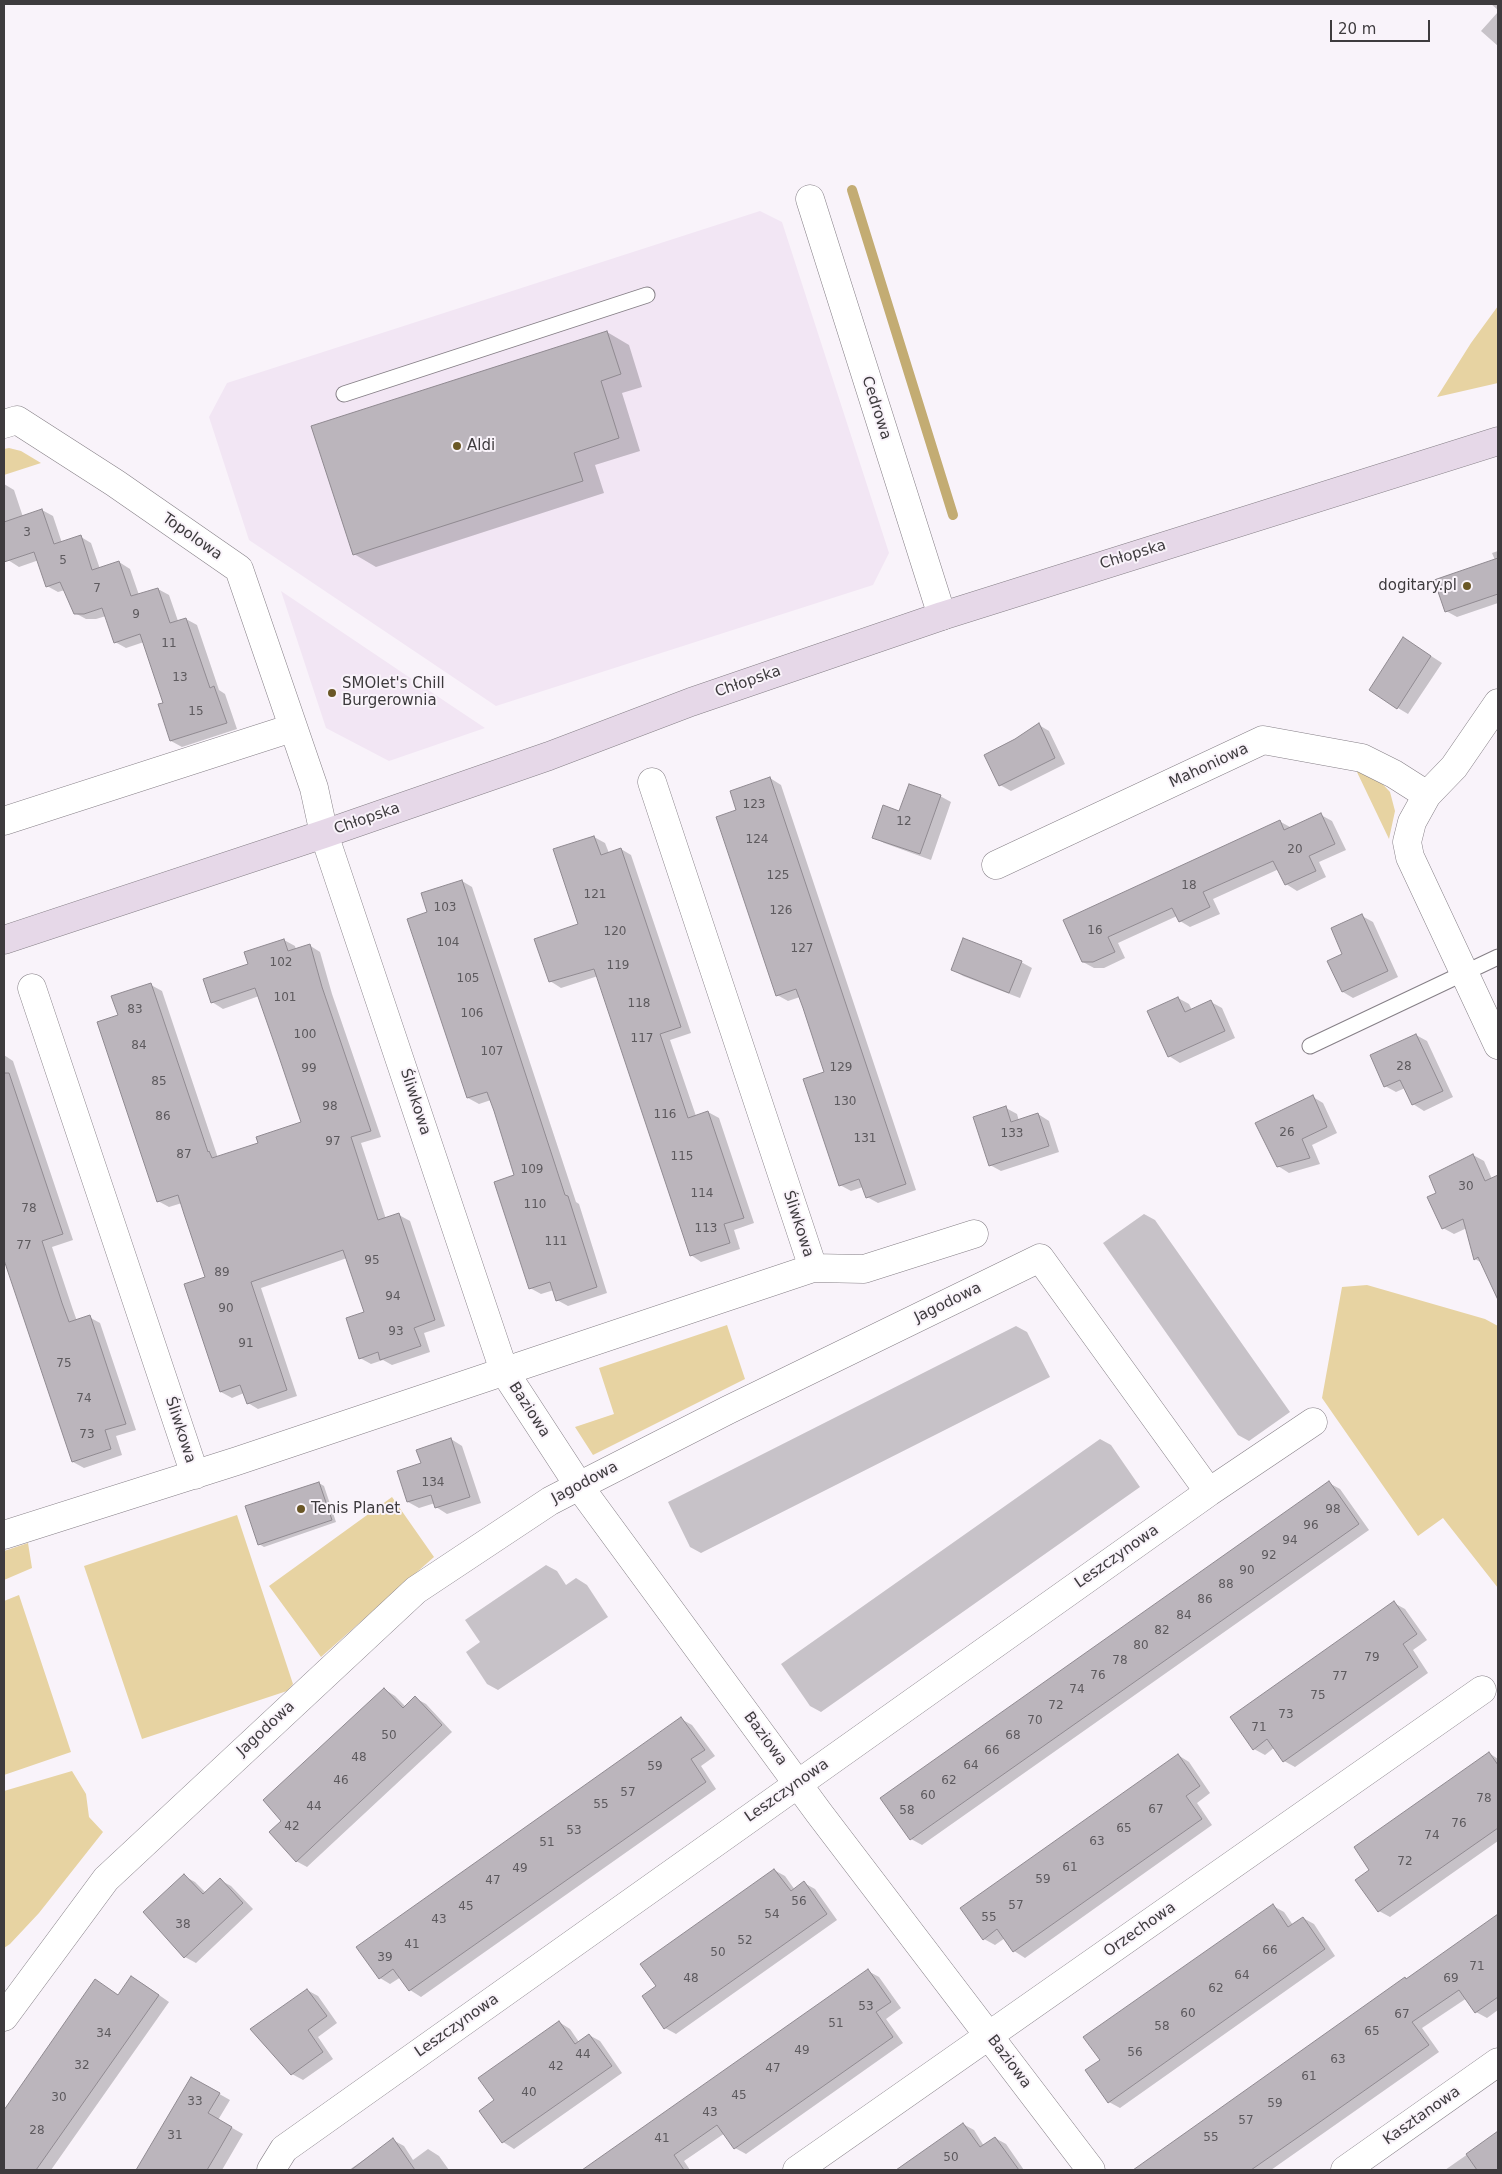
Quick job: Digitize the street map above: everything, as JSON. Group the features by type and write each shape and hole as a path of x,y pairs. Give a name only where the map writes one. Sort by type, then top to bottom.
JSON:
{"street":[{"name":"Cedrowa","path":"810,200 942,616"},
{"name":"Topolowa","path":"8,418 115,483 239,569 314,788 324,834"},
{"name":"Chłopska","path":"4,940 324,834 549,756 691,702 942,616 1498,440"},
{"path":"1498,703 1454,767 1427,795 1412,822 1407,842 1410,857 1498,1045"},
{"path":"4,822 292,728"},
{"name":"Mahoniowa","path":"996,865 1263,740 1362,758 1394,774 1427,795"},
{"name":"Śliwkowa","path":"652,782 813,1268"},
{"name":"Śliwkowa","path":"324,834 504,1371"},
{"name":"Śliwkowa","path":"32,988 195,1475"},
{"name":"Śliwkowa","path":"4,1535 195,1475 813,1268 864,1269 974,1234"},
{"name":"Jagodowa","path":"4,2017 106,1879 416,1590 550,1502 579,1486 728,1410 1040,1258 1209,1492"},
{"name":"Baziowa","path":"504,1371 579,1486 798,1784 1091,2170"},
{"name":"Leszczynowa","path":"271,2170 284,2149 1209,1492 1312,1422"},
{"name":"Orzechowa","path":"798,2170 1482,1690"},
{"name":"Kasztanowa","path":"1345,2170 1498,2062"}],"lane":[{"path":"344,394 647,295"},
{"path":"1310,1046 1498,957"}],"shaded area":[{"path":"760,211 782,222 889,553 873,585 496,706 249,540 209,417 227,383"},
{"path":"1498,306 1498,383 1437,397 1471,343"},
{"path":"9,448 21,451 41,463 4,475 4,449"},
{"path":"281,591 485,728 389,761 326,728"},
{"path":"1356,770 1377,778 1390,792 1395,811 1389,839"},
{"path":"1367,1285 1485,1319 1498,1326 1498,1588 1443,1518 1418,1536 1322,1398 1342,1287"},
{"path":"727,1325 745,1379 593,1455 575,1427 614,1414 599,1368"},
{"path":"392,1497 434,1557 321,1657 269,1586"},
{"path":"237,1515 293,1684 287,1691 142,1739 84,1566"},
{"path":"28,1543 32,1568 4,1580 4,1551"},
{"path":"19,1595 71,1752 4,1775 4,1601"},
{"path":"72,1771 86,1794 89,1817 103,1832 39,1913 4,1948 4,1791"}],"building":[{"name":"Aldi","path":"607,331 621,374 601,381 619,438 574,453 583,481 353,555 311,426"},
{"path":"42,509 54,544 81,535 92,570 119,561 131,596 158,588 170,623 186,618 210,688 214,686 227,723 170,741 158,704 163,703 140,634 114,643 102,608 84,614 74,614 60,582 46,587 34,552 4,562 4,522"},
{"name":"dogitary.pl","path":"1498,558 1498,594 1445,612 1434,580"},
{"path":"1403,637 1431,656 1397,709 1369,690"},
{"path":"1039,723 1055,758 999,786 984,755 1015,739"},
{"path":"770,777 906,1184 866,1198 859,1179 839,1186 803,1079 824,1072 803,1008 796,989 776,996 716,817 736,810 730,791"},
{"path":"909,784 941,795 920,854 872,838 883,805 899,811"},
{"path":"1321,813 1335,844 1309,856 1316,871 1285,885 1273,861 1203,892 1210,907 1179,922 1172,908 1108,937 1115,952 1093,962 1082,962 1063,920 1280,820 1284,830"},
{"path":"594,836 601,855 621,848 681,1027 660,1034 688,1118 708,1111 744,1218 724,1224 730,1243 690,1256 594,969 549,982 534,939 578,924 553,849"},
{"path":"462,880 597,1287 556,1301 550,1282 529,1289 494,1182 514,1175 494,1111 487,1092 467,1098 407,919 427,912 421,893"},
{"path":"1362,914 1388,971 1342,992 1327,961 1342,954 1331,928"},
{"path":"963,938 1022,961 1009,993 951,970"},
{"path":"284,939 288,951 310,944 322,987 371,1131 351,1137 378,1220 399,1213 435,1320 414,1328 421,1346 380,1360 378,1352 359,1359 346,1318 364,1312 343,1250 251,1282 287,1390 247,1404 240,1385 220,1392 184,1284 205,1277 178,1195 157,1202 97,1022 118,1015 111,996 151,983 208,1152 212,1158 258,1143 256,1137 301,1122 255,988 211,1003 203,979 248,964 244,952"},
{"path":"1178,997 1185,1012 1211,1000 1225,1031 1168,1057 1147,1011"},
{"path":"1416,1034 1443,1091 1412,1105 1400,1080 1384,1087 1370,1055"},
{"path":"4,1073 9,1073 63,1234 42,1241 62,1303 69,1322 90,1315 126,1424 105,1430 111,1449 72,1462 4,1260"},
{"path":"1313,1095 1327,1127 1302,1139 1310,1158 1277,1167 1255,1123"},
{"path":"1006,1106 1011,1122 1038,1113 1049,1146 989,1166 973,1117"},
{"path":"1473,1154 1485,1181 1498,1175 1498,1300 1478,1257 1474,1260 1463,1219 1442,1229 1427,1197 1436,1193 1429,1176"},
{"path":"451,1438 470,1497 435,1508 431,1495 407,1502 397,1471 421,1463 416,1450"},
{"path":"1329,1481 1359,1524 910,1840 880,1798"},
{"name":"Tenis Planet","path":"319,1482 332,1520 258,1545 245,1506"},
{"path":"1394,1601 1417,1634 1403,1644 1418,1667 1283,1762 1267,1739 1253,1750 1230,1717"},
{"path":"384,1688 403,1708 415,1696 442,1725 296,1862 269,1832 281,1821 263,1800"},
{"path":"681,1717 705,1750 691,1759 706,1782 409,1991 393,1969 379,1979 356,1947"},
{"path":"1489,1752 1498,1765 1498,1828 1378,1912 1355,1880 1369,1870 1354,1847"},
{"path":"1178,1754 1200,1786 1186,1796 1202,1819 1013,1952 997,1929 983,1940 960,1908"},
{"path":"774,1869 791,1891 804,1881 827,1914 664,2029 642,1996 656,1986 640,1964"},
{"path":"184,1874 203,1894 220,1878 243,1903 184,1958 143,1912"},
{"path":"1273,1904 1288,1927 1303,1917 1325,1949 1108,2103 1085,2070 1100,2060 1083,2037"},
{"path":"1498,1914 1498,1997 1475,2013 1459,1990 1412,2022 1429,2045 1317,2124 1251,2170 1133,2170 1405,1977 1406,1979"},
{"path":"868,1969 891,2002 876,2012 893,2037 734,2149 717,2125 674,2155 684,2170 582,2170"},
{"path":"131,1976 159,1995 36,2170 4,2170 4,2110 95,1979 118,1995"},
{"path":"307,1989 327,2016 308,2030 323,2052 291,2075 250,2029"},
{"path":"559,2021 575,2044 589,2034 612,2066 502,2143 479,2111 494,2100 478,2078"},
{"path":"191,2077 220,2093 208,2113 232,2127 207,2170 136,2170"},
{"path":"963,2123 980,2147 995,2137 1019,2170 896,2170"},
{"path":"1498,2131 1498,2170 1477,2170 1466,2154"},
{"path":"393,2138 415,2170 351,2170"}],"waterway":[{"path":"852,190 953,515"}],"place":[{"name":"Aldi","path":"457,446"},
{"name":"dogitary.pl","path":"1467,586"},
{"name":"SMOlet's Chill Burgerownia","path":"332,693"},
{"name":"Tenis Planet","path":"301,1509"}]}
